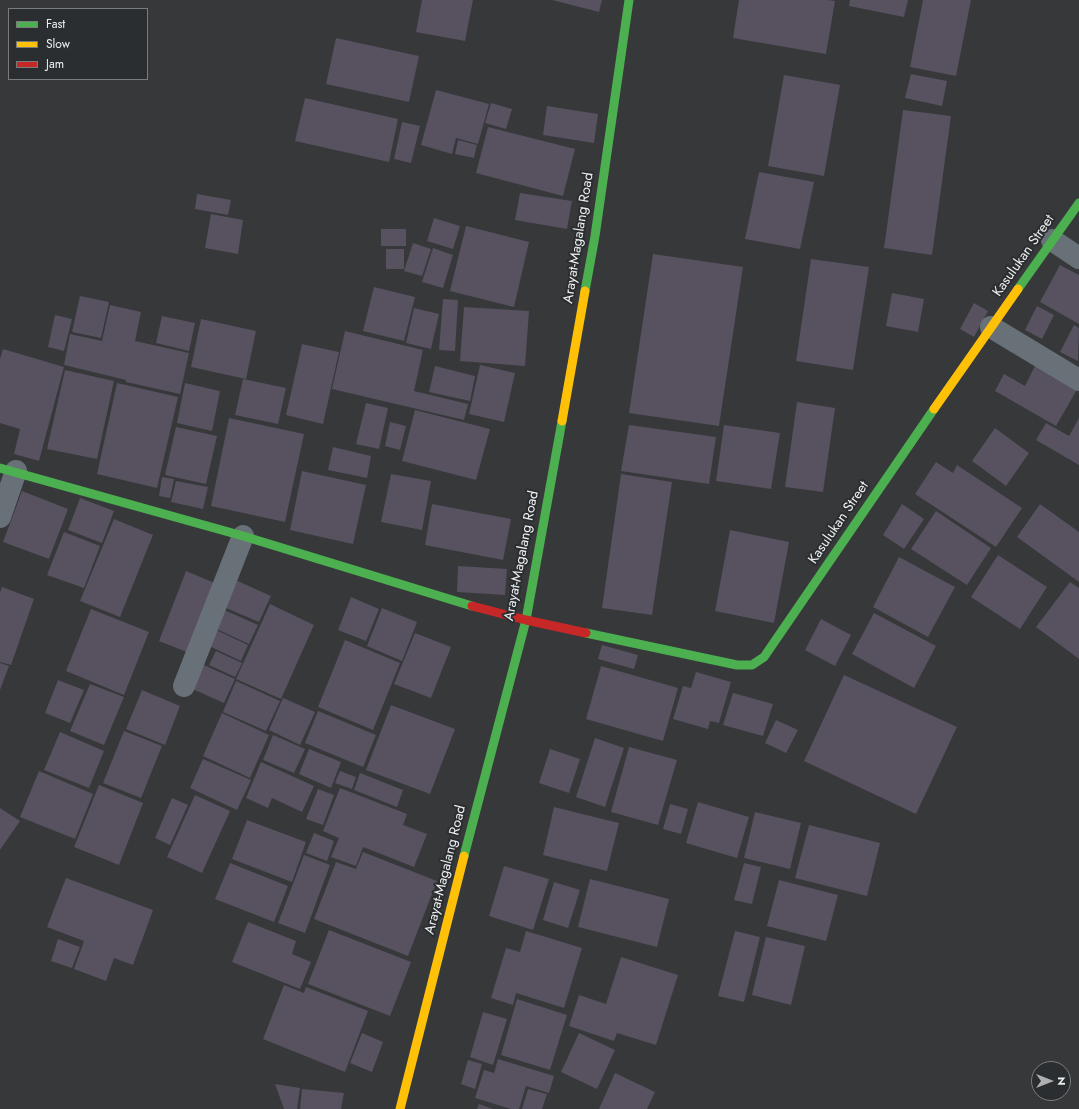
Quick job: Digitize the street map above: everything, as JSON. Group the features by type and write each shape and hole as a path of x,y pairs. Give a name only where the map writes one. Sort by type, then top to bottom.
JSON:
{"street":[{"name":"Arayat-Magalang Road","path":"400,1109 481,787 526,620 595,236 629,0"},
{"name":"Kasulukan Street","path":"8,470 243,536 493,612 737,666 752,666 764,657 991,327 1079,203"},
{"path":"1052,240 1079,258"},
{"path":"991,327 1079,380"},
{"path":"0,517 8,470"},
{"path":"184,686 243,536"}],"building":[{"path":"422,0 473,0 465,41 416,32"},
{"path":"552,0 602,0 599,12"},
{"path":"739,0 835,1 826,54 733,38"},
{"path":"850,0 908,0 904,17 849,6"},
{"path":"923,0 971,0 956,76 910,67"},
{"path":"336,38 419,56 409,102 326,84"},
{"path":"911,74 947,81 942,106 905,98"},
{"path":"784,75 840,85 824,176 768,166"},
{"path":"436,90 489,104 478,144 456,138 452,154 421,145"},
{"path":"305,98 398,119 389,162 295,141"},
{"path":"491,103 512,109 506,129 485,123"},
{"path":"547,106 598,114 594,143 543,135"},
{"path":"903,110 951,116 932,255 884,248"},
{"path":"402,122 420,126 411,163 394,159"},
{"path":"488,127 575,149 563,196 476,173"},
{"path":"458,140 477,145 474,158 455,154"},
{"path":"759,172 814,182 800,249 745,239"},
{"path":"520,193 572,201 567,229 515,220"},
{"path":"197,194 231,200 228,215 195,209"},
{"path":"211,214 243,220 238,254 205,248"},
{"path":"434,218 460,226 453,249 427,241"},
{"path":"466,226 529,242 514,307 450,291"},
{"path":"381,229 406,229 406,246 381,246"},
{"path":"413,243 431,249 422,276 404,271"},
{"path":"433,248 453,255 443,288 422,282"},
{"path":"386,249 404,249 404,269 386,269"},
{"path":"653,254 743,267 719,426 629,413"},
{"path":"811,259 869,267 853,370 796,361"},
{"path":"1060,265 1079,275 1079,324 1040,302"},
{"path":"374,287 415,297 404,341 363,331"},
{"path":"892,293 924,299 918,332 886,326"},
{"path":"80,296 109,302 101,338 72,332"},
{"path":"443,299 458,300 455,351 439,350"},
{"path":"974,303 988,311 974,337 960,329"},
{"path":"110,305 141,312 135,341 189,353 180,394 126,382 126,380 64,365 70,334 102,341"},
{"path":"1037,306 1054,315 1042,339 1025,330"},
{"path":"464,307 529,311 525,366 460,361"},
{"path":"414,308 439,314 431,349 406,343"},
{"path":"55,315 72,319 64,351 48,347"},
{"path":"162,316 195,323 189,351 156,343"},
{"path":"201,319 256,331 246,379 191,367"},
{"path":"1074,325 1079,328 1078,361 1060,352"},
{"path":"345,331 423,350 414,391 468,404 464,420 332,389"},
{"path":"302,344 339,352 323,424 286,415"},
{"path":"3,349 64,367 39,461 14,454 20,429 0,423 0,359"},
{"path":"1038,360 1079,386 1056,426 995,391 1004,374 1025,386"},
{"path":"480,365 515,373 504,422 469,414"},
{"path":"435,366 475,376 470,401 429,392"},
{"path":"65,370 114,381 97,459 47,449"},
{"path":"243,379 286,388 278,424 235,415"},
{"path":"117,383 178,397 157,488 97,474"},
{"path":"185,383 220,391 212,431 177,423"},
{"path":"797,402 835,408 823,492 785,487"},
{"path":"366,403 388,408 379,449 356,444"},
{"path":"415,410 490,429 476,480 402,461"},
{"path":"229,418 304,434 285,522 211,506"},
{"path":"1079,418 1079,465 1036,440 1046,423 1069,436"},
{"path":"390,422 406,426 400,450 385,446"},
{"path":"629,425 716,437 709,484 621,471"},
{"path":"724,425 780,433 771,489 716,481"},
{"path":"176,427 217,436 206,484 165,475"},
{"path":"995,428 1029,453 1006,486 972,461"},
{"path":"333,447 371,456 367,478 328,470"},
{"path":"936,462 953,473 957,465 1022,508 996,547 915,494"},
{"path":"302,471 366,485 353,544 290,530"},
{"path":"391,474 431,481 422,530 381,522"},
{"path":"621,474 672,482 652,615 602,608"},
{"path":"162,477 174,479 170,498 159,496"},
{"path":"176,481 208,487 203,509 171,502"},
{"path":"22,491 68,509 49,559 3,542"},
{"path":"80,498 114,511 102,543 68,530"},
{"path":"432,504 511,519 503,560 425,545"},
{"path":"902,504 924,519 904,549 883,535"},
{"path":"1040,504 1079,532 1079,582 1017,537"},
{"path":"936,511 991,548 967,585 911,549"},
{"path":"114,519 153,535 120,617 80,601"},
{"path":"730,530 789,542 774,623 715,611"},
{"path":"64,532 100,546 84,588 47,575"},
{"path":"998,555 1047,587 1020,629 971,597"},
{"path":"899,557 955,587 928,637 873,607"},
{"path":"458,566 507,569 505,595 457,592"},
{"path":"186,571 222,586 194,655 159,641"},
{"path":"231,578 271,596 259,622 219,605"},
{"path":"1070,582 1079,588 1079,659 1036,627"},
{"path":"2,587 34,599 11,665 0,662 0,592"},
{"path":"351,597 379,609 366,641 338,630"},
{"path":"270,604 314,625 281,699 236,679"},
{"path":"220,608 258,625 249,644 212,627"},
{"path":"382,608 417,622 402,661 367,646"},
{"path":"91,609 149,632 124,695 66,671"},
{"path":"874,613 936,646 914,688 852,654"},
{"path":"821,619 851,635 835,666 805,650"},
{"path":"214,629 248,645 241,661 207,645"},
{"path":"415,633 451,647 431,698 394,684"},
{"path":"345,640 400,663 373,730 318,707"},
{"path":"602,645 638,655 634,669 598,659"},
{"path":"216,651 242,663 235,677 209,665"},
{"path":"0,663 9,666 0,690"},
{"path":"199,663 235,679 224,703 188,687"},
{"path":"601,666 678,688 663,741 586,719"},
{"path":"696,672 731,682 719,723 710,721 708,729 673,719 683,686 691,688"},
{"path":"844,675 957,727 916,814 804,761"},
{"path":"58,680 84,690 70,723 45,713"},
{"path":"236,681 280,701 266,731 223,712"},
{"path":"90,684 124,697 104,745 70,731"},
{"path":"142,690 180,706 165,745 126,729"},
{"path":"733,693 773,704 763,736 723,725"},
{"path":"283,698 315,712 300,745 269,730"},
{"path":"391,705 455,729 430,794 366,770"},
{"path":"318,711 376,735 363,767 305,743"},
{"path":"222,713 269,735 250,778 203,756"},
{"path":"776,720 798,730 786,753 765,743"},
{"path":"124,731 162,746 141,798 103,783"},
{"path":"60,732 104,751 89,788 44,770"},
{"path":"273,735 305,749 294,773 263,760"},
{"path":"595,738 624,748 605,807 576,797"},
{"path":"629,747 677,760 658,825 611,812"},
{"path":"309,749 341,762 331,788 299,774"},
{"path":"550,749 580,759 569,793 539,783"},
{"path":"203,759 251,780 237,810 190,788"},
{"path":"261,762 314,786 302,812 272,798 268,808 246,798"},
{"path":"39,771 93,794 75,839 20,817"},
{"path":"340,771 356,777 352,789 335,783"},
{"path":"360,773 403,790 397,807 354,790"},
{"path":"99,785 143,803 119,865 74,847"},
{"path":"340,788 407,814 403,825 427,834 414,867 363,847 356,866 331,857 339,838 323,831"},
{"path":"318,789 334,795 323,825 306,819"},
{"path":"195,795 230,811 202,873 167,857"},
{"path":"172,798 188,805 170,845 155,838"},
{"path":"698,802 749,817 737,858 686,843"},
{"path":"670,804 688,809 681,834 663,829"},
{"path":"554,807 619,823 607,871 543,855"},
{"path":"0,808 20,821 0,850"},
{"path":"755,812 801,823 790,869 744,858"},
{"path":"247,820 306,842 292,882 232,859"},
{"path":"809,825 880,843 867,896 795,878"},
{"path":"314,833 334,841 327,861 306,853"},
{"path":"363,852 437,881 408,956 314,919 336,862 356,869"},
{"path":"304,855 330,865 305,933 278,923"},
{"path":"230,863 288,886 274,922 215,899"},
{"path":"744,863 761,867 752,904 734,900"},
{"path":"504,866 549,879 533,930 489,916"},
{"path":"66,878 153,910 133,965 114,958 106,981 74,969 84,941 47,927"},
{"path":"590,879 669,899 657,947 578,927"},
{"path":"779,880 838,895 826,941 767,926"},
{"path":"554,882 580,890 568,928 543,920"},
{"path":"248,922 296,941 292,954 311,962 300,989 232,962"},
{"path":"329,930 411,962 390,1016 308,984"},
{"path":"526,931 582,948 564,1008 516,993 513,1005 491,998 506,948 520,952"},
{"path":"735,931 760,937 744,1002 718,996"},
{"path":"766,937 805,946 791,1005 752,995"},
{"path":"58,939 80,947 72,968 51,961"},
{"path":"621,957 678,975 656,1045 617,1033 614,1041 569,1026 579,995 606,1004"},
{"path":"284,985 304,993 306,987 368,1011 345,1072 263,1039"},
{"path":"517,999 567,1015 550,1070 501,1055"},
{"path":"483,1012 507,1019 493,1065 470,1057"},
{"path":"362,1033 383,1042 372,1072 350,1063"},
{"path":"579,1033 615,1050 597,1089 561,1072"},
{"path":"498,1059 554,1076 549,1093 526,1086 519,1109 511,1109 475,1098 484,1070 494,1073"},
{"path":"468,1060 482,1064 475,1089 461,1084"},
{"path":"615,1073 655,1092 647,1109 599,1109"},
{"path":"275,1084 300,1088 297,1109 284,1109"},
{"path":"302,1089 344,1093 341,1109 300,1109"},
{"path":"528,1089 547,1094 542,1109 522,1109"},
{"path":"479,1104 493,1109 477,1109"}],"traffic: fast":[{"path":"585,291 595,236 629,0"},
{"path":"1018,289 1079,203"},
{"path":"586,633 737,665 752,665 764,657 934,409"},
{"path":"464,856 526,620 562,421"},
{"path":"0,468 243,536 472,606"}],"traffic: slow":[{"path":"934,409 1018,289"},
{"path":"562,421 585,291"},
{"path":"400,1109 464,856"}],"traffic: jam":[{"path":"472,606 586,633"}]}
